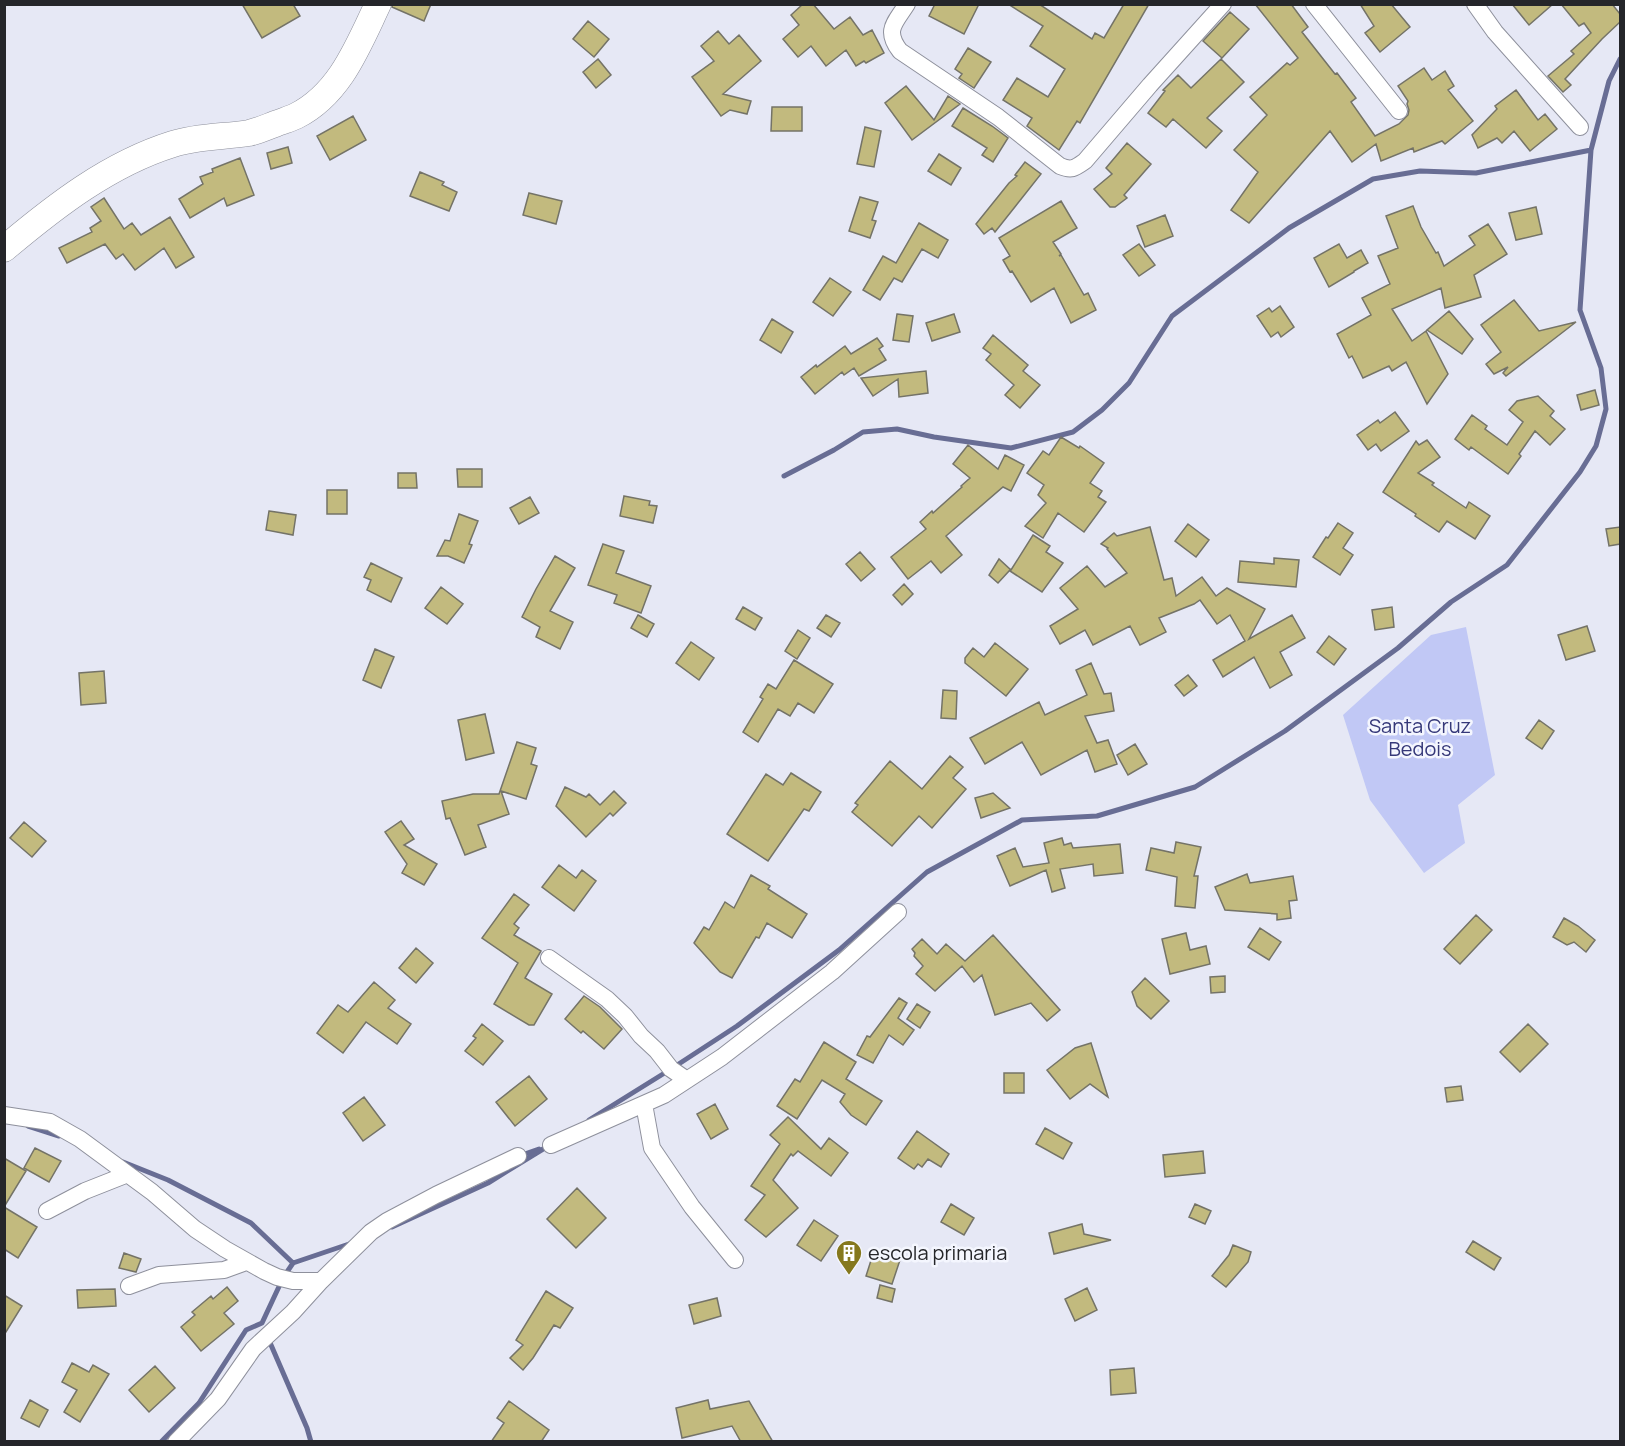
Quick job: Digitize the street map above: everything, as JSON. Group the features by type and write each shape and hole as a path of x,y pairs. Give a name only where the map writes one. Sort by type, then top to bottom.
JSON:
{"main road":[{"path":"4,249 66,200 111,171 150,152 175,143 251,133 297,116 332,89 348,66 378,4"}],"street":[{"path":"907,4 892,28 893,42 900,51 998,117 1068,170 1077,167 1092,153 1223,4"},
{"path":"1314,4 1399,111"},
{"path":"1475,4 1495,32 1580,127"},
{"path":"551,1145 664,1095 687,1080 730,1051 832,972 898,912"},
{"path":"549,958 626,1016 671,1069 687,1080"},
{"path":"644,1104 652,1148 692,1208 735,1260"},
{"path":"4,1115 50,1122 80,1139 152,1192 195,1228 246,1262 277,1277 306,1282 321,1281"},
{"path":"176,1442 218,1400 253,1349 293,1312 371,1232 436,1195 518,1156"},
{"path":"47,1211 85,1191 128,1174"},
{"path":"129,1286 159,1275 224,1270 246,1262"}],"green space":[{"name":"Santa Cruz Bedois","path":"1466,627 1495,775 1458,805 1465,843 1424,873 1370,800 1343,715 1431,635"}],"building":[{"path":"242,4 293,4 300,16 262,38"},
{"path":"393,4 431,4 424,21 392,7"},
{"path":"803,4 813,4 834,29 850,17 863,35 872,30 884,53 856,66 846,50 826,66 811,46 798,57 783,39 799,25 791,15"},
{"path":"935,4 979,4 964,34 929,16"},
{"path":"1008,4 1039,4 1092,39 1095,33 1104,38 1124,4 1149,4 1080,123 1077,121 1059,150 1027,126 1032,118 1003,100 1017,78 1048,97 1065,69 1030,46 1043,26"},
{"path":"1255,4 1291,4 1308,27 1302,32 1356,98 1351,102 1375,136 1399,124 1408,115 1408,101 1398,86 1424,68 1432,80 1445,71 1454,86 1448,90 1473,121 1445,144 1442,141 1414,152 1413,148 1381,161 1376,144 1352,162 1330,131 1249,223 1231,210 1258,172 1234,150 1267,115 1250,97 1287,63 1290,65 1298,58"},
{"path":"1360,4 1391,4 1410,27 1380,52 1365,33 1374,26"},
{"path":"1512,4 1553,4 1529,25"},
{"path":"1561,4 1612,4 1620,14 1620,22 1565,79 1571,85 1563,92 1548,76 1574,54 1571,51 1591,33 1584,23 1579,26"},
{"path":"1230,12 1249,29 1222,58 1203,41"},
{"path":"588,21 609,39 594,57 573,39"},
{"path":"718,31 729,44 739,35 761,61 723,94 751,101 747,114 730,110 721,116 692,77 714,61 701,46"},
{"path":"968,48 991,62 974,88 959,78 962,74 955,69"},
{"path":"598,59 611,75 596,88 583,72"},
{"path":"1221,59 1244,82 1207,118 1222,131 1206,148 1173,119 1166,127 1148,113 1165,91 1163,90 1178,75 1191,88"},
{"path":"906,86 934,120 948,96 960,104 912,140 885,103"},
{"path":"1516,90 1538,120 1545,114 1557,129 1530,151 1514,131 1502,143 1497,138 1478,148 1472,135 1497,109 1495,106"},
{"path":"772,107 802,107 802,131 771,131"},
{"path":"963,108 1008,138 993,162 982,155 987,148 952,126"},
{"path":"353,116 366,140 330,160 317,136"},
{"path":"865,127 881,131 874,167 857,164"},
{"path":"1127,143 1151,164 1124,195 1127,198 1115,207 1110,207 1094,189 1112,174 1106,168"},
{"path":"288,147 292,163 271,169 267,153"},
{"path":"939,154 961,168 951,185 928,171"},
{"path":"240,158 254,195 227,206 224,198 190,218 179,199 203,184 200,177 213,172 212,169"},
{"path":"1025,162 1041,174 995,232 992,228 984,234 976,224 1017,176 1015,175"},
{"path":"420,172 444,182 442,185 457,192 449,211 410,196"},
{"path":"529,193 562,201 556,224 523,215"},
{"path":"860,197 878,202 872,220 876,221 870,238 849,231"},
{"path":"104,198 124,229 132,223 141,235 170,217 194,257 176,268 164,248 135,270 123,254 116,259 105,244 67,263 59,248 92,232 90,228 101,221 91,207"},
{"path":"1061,201 1077,228 1053,242 1061,254 1059,256 1061,255 1084,295 1088,293 1096,310 1071,323 1054,288 1031,302 1003,260 1010,256 999,238"},
{"path":"1413,206 1421,227 1436,253 1438,252 1444,266 1475,245 1469,236 1488,224 1507,254 1474,275 1481,297 1445,308 1441,288 1392,309 1412,341 1426,331 1448,374 1427,404 1406,362 1392,371 1389,366 1363,378 1352,356 1349,358 1337,334 1371,315 1362,298 1390,284 1378,256 1398,248 1386,216"},
{"path":"1536,207 1542,234 1516,240 1509,213"},
{"path":"1165,215 1173,236 1145,247 1137,226"},
{"path":"919,223 948,240 938,258 922,249 902,282 894,278 880,300 863,290 883,256 896,263"},
{"path":"1139,244 1155,265 1139,276 1123,255"},
{"path":"1339,244 1347,258 1361,250 1368,263 1329,287 1314,258"},
{"path":"830,278 851,292 833,316 813,302"},
{"path":"1514,300 1539,331 1576,322 1506,376 1503,373 1508,367 1494,374 1486,364 1501,352 1481,325"},
{"path":"1280,306 1294,327 1281,337 1278,332 1271,337 1257,316 1269,308 1272,312"},
{"path":"1449,311 1473,339 1462,354 1427,330"},
{"path":"897,314 913,316 909,342 893,340"},
{"path":"954,314 960,332 932,341 926,323"},
{"path":"772,319 793,332 781,353 760,340"},
{"path":"993,335 1028,365 1023,371 1040,385 1020,408 1005,395 1014,385 986,360 991,354 983,348"},
{"path":"877,338 883,346 879,349 886,360 859,376 854,368 844,375 842,372 815,394 801,377 845,346 851,354"},
{"path":"926,371 928,393 899,397 898,379 873,396 861,378"},
{"path":"1595,390 1599,405 1581,410 1577,395"},
{"path":"1538,396 1554,411 1550,416 1565,429 1550,445 1535,431 1508,474 1471,447 1469,450 1455,439 1472,415 1487,426 1485,429 1507,445 1523,422 1509,410 1517,401"},
{"path":"1395,412 1409,431 1381,451 1376,444 1368,450 1357,435 1378,420 1380,423"},
{"path":"1061,437 1079,448 1080,446 1104,463 1090,483 1102,491 1098,497 1106,502 1084,532 1058,513 1043,538 1025,526 1046,503 1038,495 1044,485 1027,473 1043,451 1049,455"},
{"path":"1427,440 1440,457 1418,473 1466,508 1469,502 1490,516 1475,539 1447,521 1439,532 1383,492 1416,441 1419,445"},
{"path":"968,445 998,469 1005,455 1024,465 1011,491 1003,487 946,536 962,555 941,573 931,561 908,579 891,557 926,529 920,522 932,511 933,513 970,478 953,464"},
{"path":"457,469 482,469 482,487 458,487"},
{"path":"398,473 416,473 417,488 398,488"},
{"path":"327,490 347,490 347,514 327,514"},
{"path":"624,496 650,501 649,505 657,506 653,523 620,516"},
{"path":"530,497 539,513 519,524 510,508"},
{"path":"269,511 296,515 293,535 266,530"},
{"path":"459,514 478,521 469,544 472,545 464,563 448,556 437,556 445,540 450,541"},
{"path":"1338,523 1353,533 1343,548 1353,555 1340,575 1313,557"},
{"path":"1188,524 1209,540 1196,557 1175,541"},
{"path":"1150,527 1164,580 1172,578 1176,596 1202,577 1216,596 1227,588 1265,609 1249,639 1292,615 1305,638 1280,652 1292,675 1270,688 1254,657 1223,677 1213,660 1245,641 1230,615 1217,624 1200,600 1159,618 1166,632 1140,645 1130,626 1093,645 1085,630 1060,644 1050,626 1078,609 1060,588 1087,566 1105,587 1127,573 1108,548 1101,544 1114,533 1117,536"},
{"path":"1620,527 1620,544 1609,546 1606,529"},
{"path":"1033,535 1050,546 1046,552 1063,563 1042,592 1010,570 998,583 989,575 999,559 1011,570"},
{"path":"603,544 624,551 616,573 651,586 641,613 614,603 617,595 588,585"},
{"path":"860,552 875,569 861,581 846,564"},
{"path":"555,556 575,568 550,611 573,622 560,649 536,637 540,627 522,617"},
{"path":"1274,558 1299,560 1296,587 1238,582 1240,561 1274,564"},
{"path":"371,563 402,578 391,602 367,590 371,580 364,577"},
{"path":"904,584 913,594 902,605 893,595"},
{"path":"441,587 463,604 447,624 425,608"},
{"path":"743,607 762,618 755,630 736,619"},
{"path":"1392,607 1394,627 1375,630 1372,610"},
{"path":"638,615 654,624 647,637 631,628"},
{"path":"826,615 840,623 831,637 817,628"},
{"path":"1587,626 1595,651 1566,660 1558,635"},
{"path":"798,630 810,638 797,659 785,651"},
{"path":"1329,636 1346,649 1334,665 1317,652"},
{"path":"691,642 714,658 699,680 676,663"},
{"path":"995,643 1028,669 1006,696 965,663 965,658 973,648 984,657"},
{"path":"375,649 394,657 381,688 363,680"},
{"path":"794,660 833,684 814,713 798,703 790,716 778,709 758,742 743,732 763,699 760,697 768,684 776,689"},
{"path":"1091,663 1104,694 1111,693 1114,711 1085,716 1097,743 1108,740 1117,764 1095,772 1087,750 1041,775 1022,742 985,764 970,738 1039,702 1045,715 1087,695 1076,670"},
{"path":"104,671 106,703 81,705 79,673"},
{"path":"1188,675 1197,686 1184,696 1175,685"},
{"path":"943,690 957,691 956,719 941,718"},
{"path":"485,714 494,753 466,760 458,720"},
{"path":"1539,720 1554,731 1542,749 1526,738"},
{"path":"517,742 536,748 531,764 537,766 526,799 501,791 509,814 478,825 486,847 465,855 450,818 446,819 442,801 473,794 499,794"},
{"path":"1135,744 1147,764 1128,775 1117,755"},
{"path":"950,756 963,767 953,778 966,789 932,828 919,816 892,846 852,812 858,805 855,803 890,761 922,789"},
{"path":"791,773 821,792 809,811 804,809 768,861 727,834 766,774 783,785"},
{"path":"565,787 586,797 589,794 600,805 614,791 626,803 613,816 610,813 586,837 556,806"},
{"path":"993,793 1010,808 981,818 975,798"},
{"path":"401,821 414,839 404,845 437,864 424,885 402,873 407,864 385,832"},
{"path":"24,822 46,841 32,857 10,838"},
{"path":"1062,838 1064,845 1071,843 1073,848 1120,844 1123,873 1094,876 1093,864 1060,869 1065,888 1052,892 1046,870 1010,886 997,856 1015,848 1023,867 1049,863 1044,843"},
{"path":"1176,842 1201,847 1194,876 1198,876 1195,908 1175,906 1177,877 1146,870 1151,848 1174,853"},
{"path":"559,865 576,878 582,870 596,881 574,911 542,887"},
{"path":"1247,874 1250,883 1293,876 1297,900 1289,901 1291,918 1277,920 1277,914 1225,910 1215,887"},
{"path":"751,875 770,886 768,889 807,914 792,938 767,923 732,978 720,972 694,943 704,927 709,930 725,902 734,908"},
{"path":"514,894 529,905 514,924 519,928 514,935 541,951 525,978 552,994 534,1025 529,1025 494,1004 518,963 482,938"},
{"path":"1476,915 1492,930 1460,964 1444,949"},
{"path":"1564,918 1595,940 1586,952 1574,942 1567,945 1553,937"},
{"path":"1260,928 1281,942 1269,960 1248,947"},
{"path":"1186,933 1190,950 1206,946 1210,964 1170,974 1162,939"},
{"path":"993,935 1060,1010 1047,1021 1031,1003 995,1015 982,975 974,982 962,966 935,991 916,974 923,966 914,956 912,949 922,939 937,954 946,944 965,961"},
{"path":"416,948 433,963 416,983 399,968"},
{"path":"1225,976 1225,992 1211,993 1210,977"},
{"path":"1145,978 1169,1001 1151,1019 1137,1006 1132,992"},
{"path":"374,982 395,1000 388,1008 411,1024 397,1044 366,1022 343,1053 317,1033 338,1005 348,1012"},
{"path":"584,996 600,1007 622,1029 604,1049 565,1019"},
{"path":"899,998 907,1003 898,1018 914,1030 903,1045 889,1035 873,1063 857,1055 867,1036 870,1037"},
{"path":"917,1004 930,1012 920,1028 907,1019"},
{"path":"482,1024 503,1041 483,1065 465,1051 476,1038 473,1036"},
{"path":"1528,1024 1548,1044 1520,1072 1500,1052"},
{"path":"824,1042 856,1062 846,1079 882,1101 866,1125 851,1115 840,1102 845,1094 822,1080 797,1119 777,1106 795,1079 800,1082"},
{"path":"1091,1043 1108,1097 1090,1084 1070,1099 1047,1070 1075,1048"},
{"path":"1004,1073 1024,1073 1024,1093 1004,1093"},
{"path":"529,1076 547,1099 515,1126 496,1102"},
{"path":"1461,1086 1463,1100 1447,1102 1445,1088"},
{"path":"364,1097 385,1125 363,1141 343,1113"},
{"path":"715,1104 728,1129 711,1139 697,1114"},
{"path":"788,1117 821,1149 829,1138 848,1153 831,1176 798,1151 793,1156 791,1154 773,1180 798,1208 766,1237 745,1220 765,1195 751,1186 780,1144 770,1135"},
{"path":"1045,1128 1072,1143 1063,1159 1036,1144"},
{"path":"917,1131 949,1154 941,1167 928,1159 922,1167 918,1164 914,1169 898,1158"},
{"path":"35,1148 61,1161 49,1182 24,1168"},
{"path":"1203,1151 1205,1173 1165,1177 1163,1155"},
{"path":"4,1158 26,1171 4,1207"},
{"path":"577,1188 606,1218 576,1248 547,1219"},
{"path":"951,1204 974,1218 964,1235 941,1222"},
{"path":"1195,1204 1211,1211 1205,1224 1189,1217"},
{"path":"4,1207 37,1227 18,1258 4,1249"},
{"path":"814,1220 838,1236 821,1261 797,1245"},
{"path":"1082,1224 1084,1234 1111,1240 1054,1254 1049,1233"},
{"path":"1473,1241 1501,1258 1494,1270 1466,1252"},
{"path":"1233,1245 1251,1252 1248,1262 1226,1287 1212,1276 1229,1255"},
{"path":"874,1251 900,1260 892,1284 866,1276"},
{"path":"124,1253 141,1259 136,1272 119,1268"},
{"path":"880,1285 895,1289 892,1302 877,1298"},
{"path":"227,1287 238,1301 224,1313 234,1324 201,1351 181,1327 195,1315 192,1312 211,1296 213,1299"},
{"path":"1087,1288 1097,1310 1075,1321 1065,1299"},
{"path":"115,1289 116,1306 78,1308 77,1290"},
{"path":"546,1291 573,1308 560,1328 554,1325 523,1370 510,1358 523,1345 516,1340"},
{"path":"4,1295 22,1306 4,1335"},
{"path":"717,1298 721,1316 694,1324 689,1305"},
{"path":"72,1363 89,1372 93,1365 109,1374 80,1422 64,1412 77,1390 62,1382"},
{"path":"155,1366 175,1388 149,1412 129,1390"},
{"path":"1134,1368 1136,1393 1111,1395 1110,1370"},
{"path":"30,1400 48,1410 39,1427 21,1418"},
{"path":"708,1400 710,1409 749,1401 773,1442 741,1442 732,1426 682,1438 676,1408"},
{"path":"509,1401 549,1430 541,1442 491,1442 504,1423 497,1418"}],"waterway":[{"path":"589,1120 737,1026 839,950 927,872 1022,820 1097,816 1195,787 1285,731 1398,648 1451,602 1507,565 1580,472 1596,446 1606,409 1601,368 1580,310 1591,150 1609,81 1620,59"},
{"path":"784,476 863,432 897,429 934,437 1011,448 1073,432 1102,410 1129,383 1172,316 1289,228 1373,179 1420,171 1476,173 1591,150"},
{"path":"28,1126 59,1136"},
{"path":"392,1227 488,1183 548,1146"},
{"path":"519,1156 539,1149"},
{"path":"123,1162 168,1180 251,1223 293,1263"},
{"path":"161,1442 199,1403 246,1330 262,1323 283,1278 293,1263 352,1243"},
{"path":"268,1338 311,1442"}],"place":[{"name":"escola primaria","path":"849,1276"}]}
